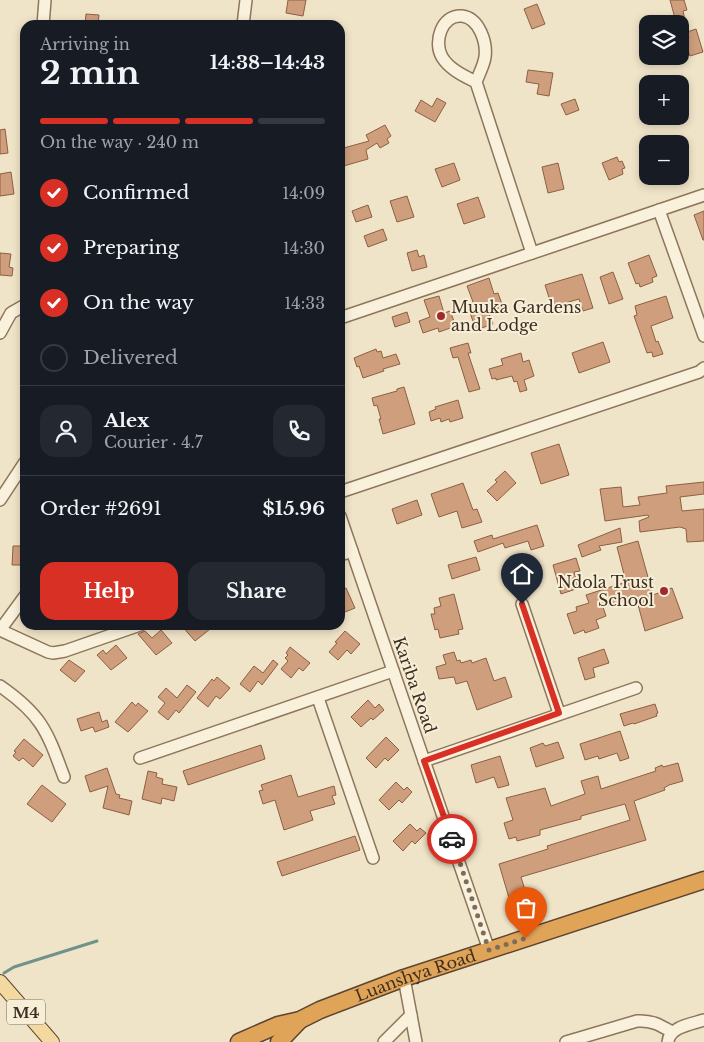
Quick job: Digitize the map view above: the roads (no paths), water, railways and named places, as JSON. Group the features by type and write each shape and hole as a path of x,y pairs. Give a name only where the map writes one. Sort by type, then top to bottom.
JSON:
{"highway":[{"name":"Luanshya Road","path":"239,1042 278,1025 300,1020 320,1010 404,978 704,880"},
{"name":"Luanshya Road","path":"279,1042 300,1020"}],"main road":[{"name":"M4","path":"0,982 52,1042"}],"street":[{"path":"43,20 45,0"},
{"path":"244,20 246,0"},
{"path":"476,82 450,67 442,57 438,46 439,34 444,24 452,18 462,16 473,21 480,31 485,44 485,56 476,82 532,253"},
{"path":"345,316 704,195"},
{"path":"659,210 704,336"},
{"path":"0,333 11,313 20,308"},
{"path":"345,490 618,400 699,372 704,368"},
{"path":"0,500 20,470"},
{"name":"Kariba Road","path":"345,531 489,950"},
{"path":"345,553 352,551"},
{"path":"20,603 0,630 53,653 125,630"},
{"path":"522,604 559,713"},
{"path":"140,758 394,671"},
{"path":"0,686 33,712 44,727 64,777"},
{"path":"424,761 636,688"},
{"path":"318,698 374,858"},
{"path":"404,978 416,1042"},
{"path":"384,1042 411,1015"},
{"path":"566,1042 637,1021 647,1020 656,1022 670,1037 704,1020"}],"waterway":[{"path":"4,973 14,967 97,941"}],"place":[{"name":"Muuka Gardens and Lodge","path":"441,316"},
{"name":"Ndola Trust School","path":"664,591"}]}
